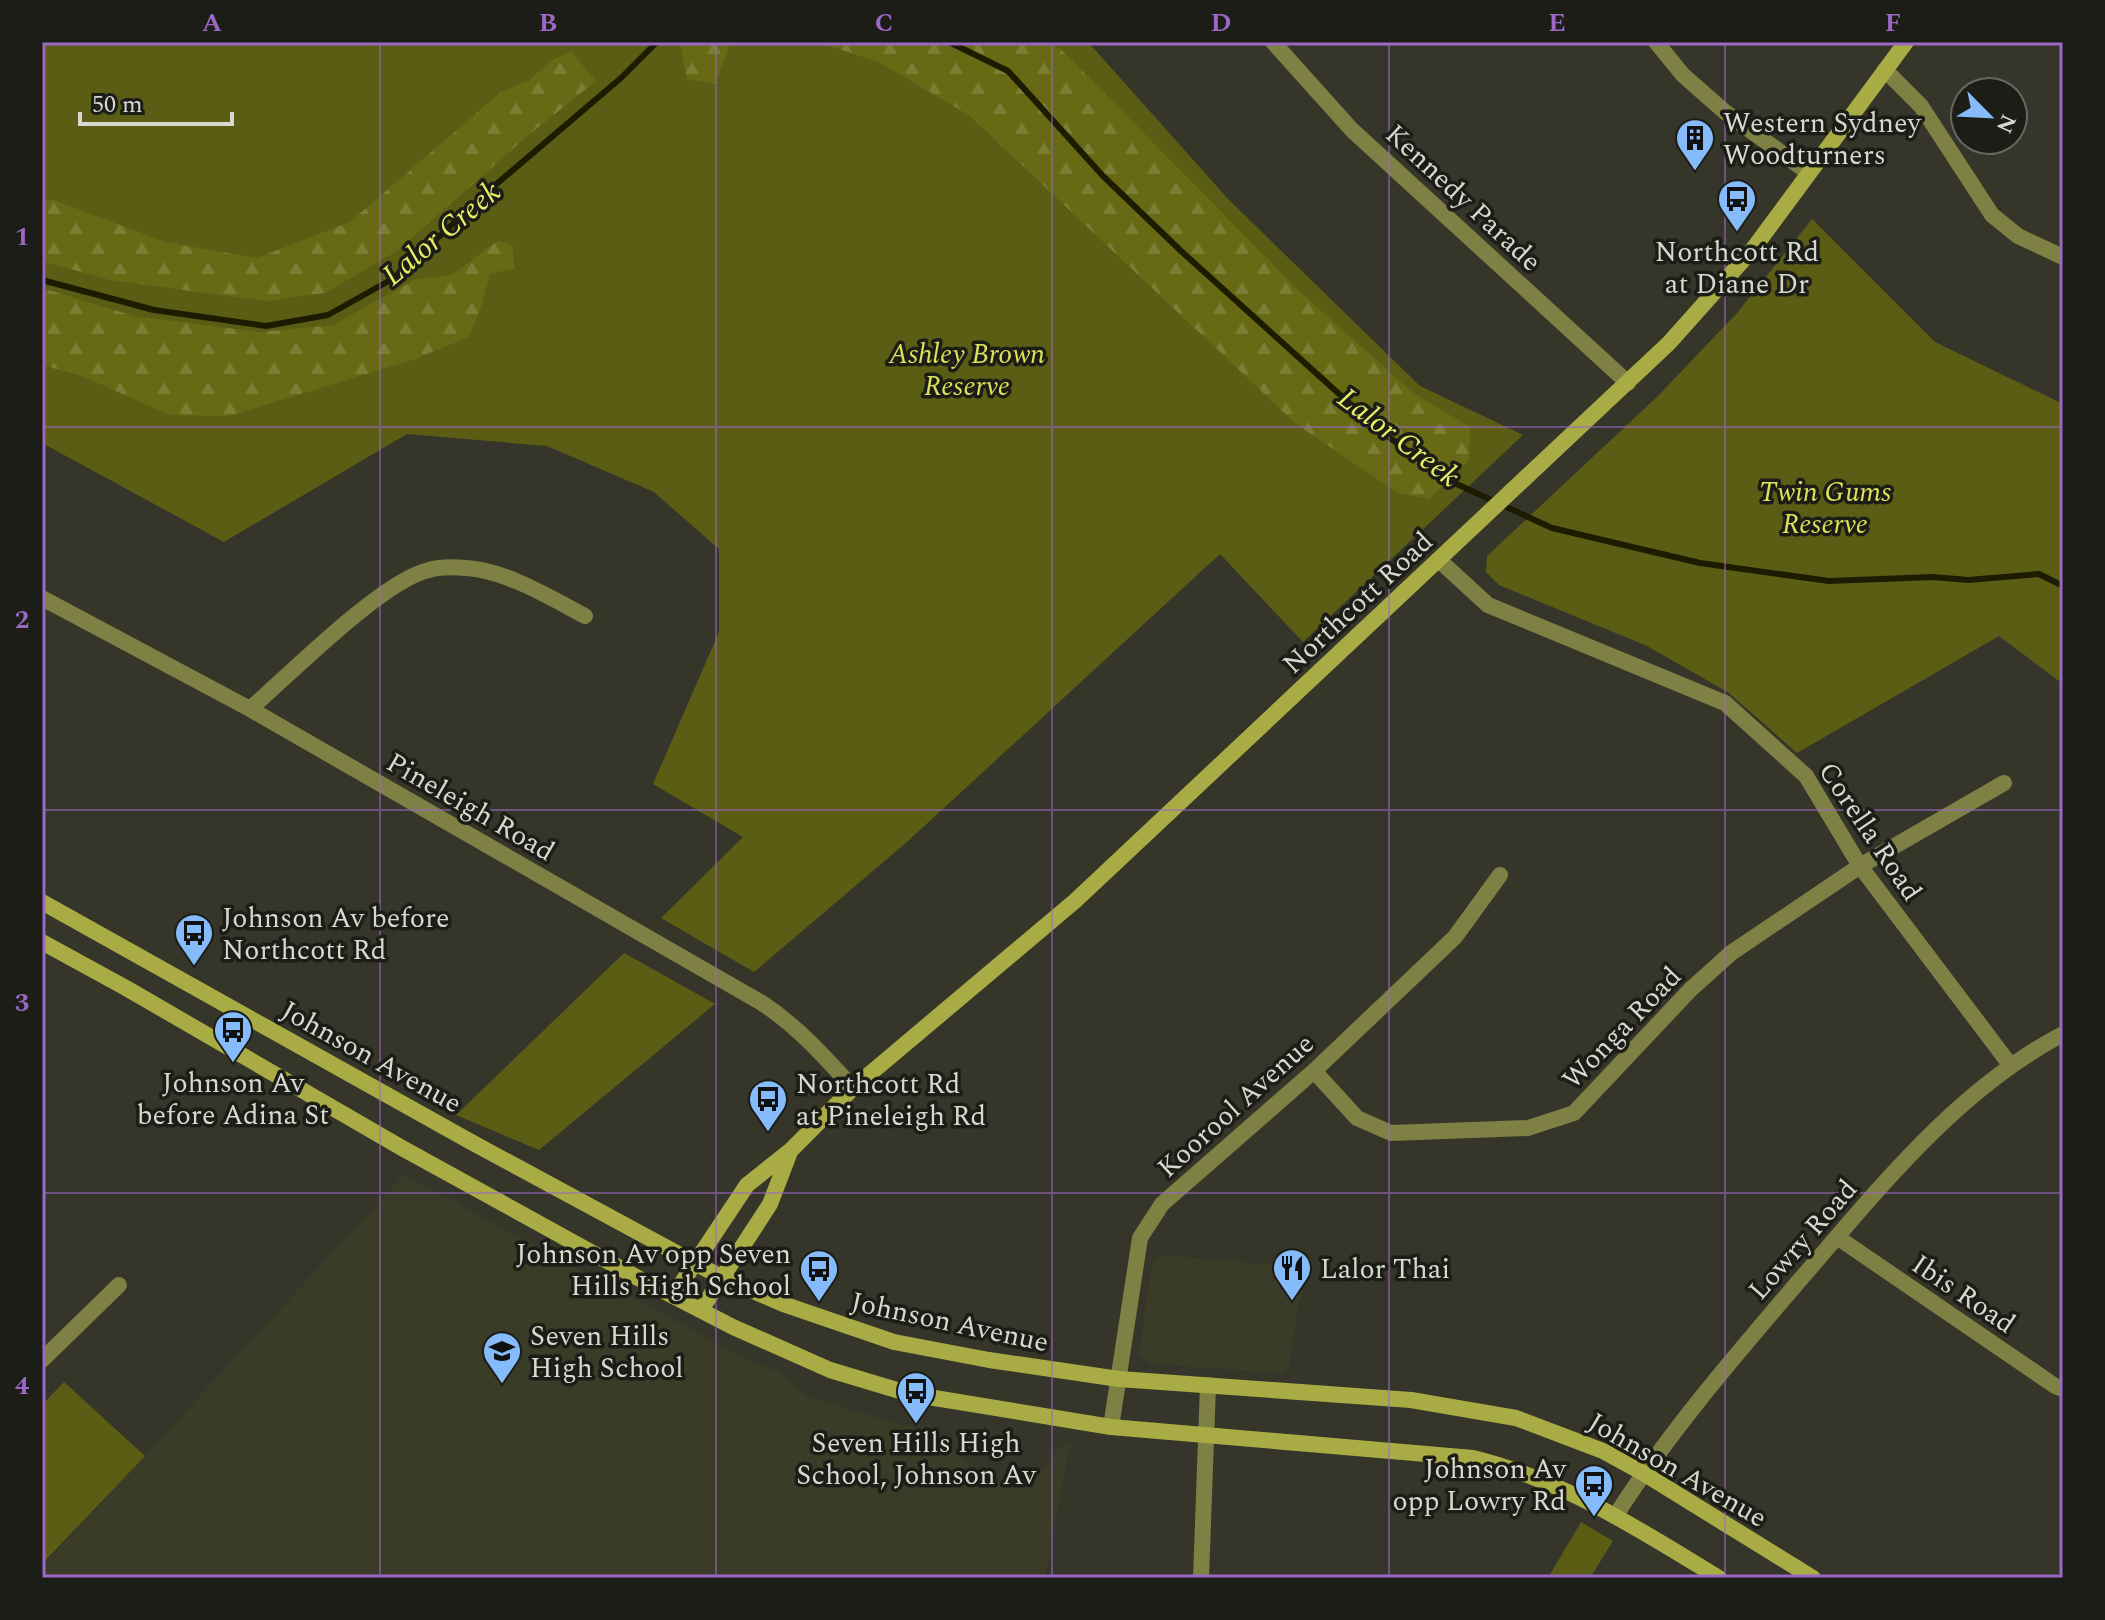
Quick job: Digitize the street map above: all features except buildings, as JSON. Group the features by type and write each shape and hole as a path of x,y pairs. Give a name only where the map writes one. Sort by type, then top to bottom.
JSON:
{"main road":[{"name":"Northcott Road","path":"673,1296 747,1185 791,1150 853,1088 1065,910 1440,561 1628,383 1710,300 1753,249 1906,42"},
{"name":"Johnson Avenue","path":"42,902 357,1079 721,1277 824,1319 894,1342 1119,1379 1411,1400 1516,1418 1603,1451 1813,1578"},
{"path":"42,942 402,1148 673,1296 787,1353 863,1382 910,1394 1111,1427 1473,1458 1552,1483 1616,1515 1719,1578"},
{"name":"Northcott Road","path":"701,1310 770,1204 791,1150"}],"street":[{"name":"Kennedy Parade","path":"1273,42 1352,130 1628,383"},
{"path":"1656,42 1683,75 1725,112 1809,173"},
{"path":"1885,70 1921,106 1992,215 2018,236 2063,257"},
{"name":"Corella Road","path":"1440,561 1488,605 1725,703 1806,776 1860,866 2011,1066"},
{"path":"250,709 367,606 397,585 428,570 467,567 496,574 585,616"},
{"name":"Pineleigh Road","path":"42,598 250,709 762,1003 809,1039 853,1088"},
{"name":"Wonga Road","path":"1314,1071 1357,1118 1391,1133 1528,1128 1574,1113 1690,990 1731,953 1860,866 2004,783"},
{"name":"Koorool Avenue","path":"1111,1427 1140,1238 1162,1204 1314,1071 1455,937 1500,875"},
{"name":"Lowry Road","path":"1616,1515 1643,1473 1741,1348 1837,1237 1955,1111 2011,1066 2063,1034"},
{"name":"Ibis Road","path":"1837,1237 2063,1389"},
{"path":"42,1360 119,1285"},
{"path":"1201,1578 1208,1385"}],"shaded area":[{"name":"Seven Hills High School","path":"404,1175 750,1361 779,1372 808,1397 937,1435 978,1476 996,1483 1013,1484 1028,1478 1045,1465 1061,1446 1070,1443 1045,1578 42,1578 42,1567"},
{"path":"1161,1255 1297,1267 1303,1275 1289,1367 1284,1373 1151,1364 1139,1356 1152,1262"}],"green space":[{"name":"Ashley Brown Reserve","path":"42,42 1088,42 1229,200 1420,386 1523,435 1303,642 1220,554 907,842 754,972 661,918 743,837 653,784 719,632 719,549 654,492 547,446 407,434 224,542 42,443"},
{"path":"680,42 731,42 715,84 687,79"},
{"path":"817,42 1050,42 1064,52 1300,292 1413,393 1470,427 1469,460 1429,499 1398,493 1296,424 969,115 879,62"},
{"path":"571,52 596,81 525,138 397,251 325,293 266,301 110,280 42,261 42,202 54,200 165,242 257,258 350,222 501,92 528,81 554,59"},
{"name":"Twin Gums Reserve","path":"1812,219 1935,342 2063,404 2063,684 1999,636 1797,753 1729,693 1647,646 1499,585 1486,572 1487,556 1658,396 1737,313"},
{"path":"497,241 513,246 514,268 490,274 469,337 412,360 229,416 170,415 82,376 42,365 42,288 134,316 258,332 333,325 416,279 452,275"},
{"path":"624,953 715,1004 539,1150 456,1115"},
{"path":"64,1382 145,1456 42,1564 42,1405"},
{"path":"1581,1522 1613,1541 1590,1578 1548,1578"}],"waterway":[{"name":"Lalor Creek","path":"42,280 154,310 266,326 328,315 394,278 493,187 621,78 657,42"},
{"name":"Lalor Creek","path":"949,42 1008,71 1103,176 1181,251 1379,430 1448,480 1552,528 1700,563 1829,581 1933,577 1968,580 2039,574 2063,586"}],"place":[{"name":"Western Sydney Woodturners","path":"1695,172"},
{"name":"Northcott Rd at Diane Dr","path":"1737,233"},
{"name":"Johnson Av before Northcott Rd","path":"194,967"},
{"name":"Johnson Av before Adina St","path":"233,1064"},
{"name":"Northcott Rd at Pineleigh Rd","path":"768,1133"},
{"name":"Lalor Thai","path":"1292,1302"},
{"name":"Johnson Av opp Seven Hills High School","path":"819,1303"},
{"name":"Seven Hills High School","path":"502,1385"},
{"name":"Seven Hills High School, Johnson Av","path":"916,1425"},
{"name":"Johnson Av opp Lowry Rd","path":"1594,1518"}]}
